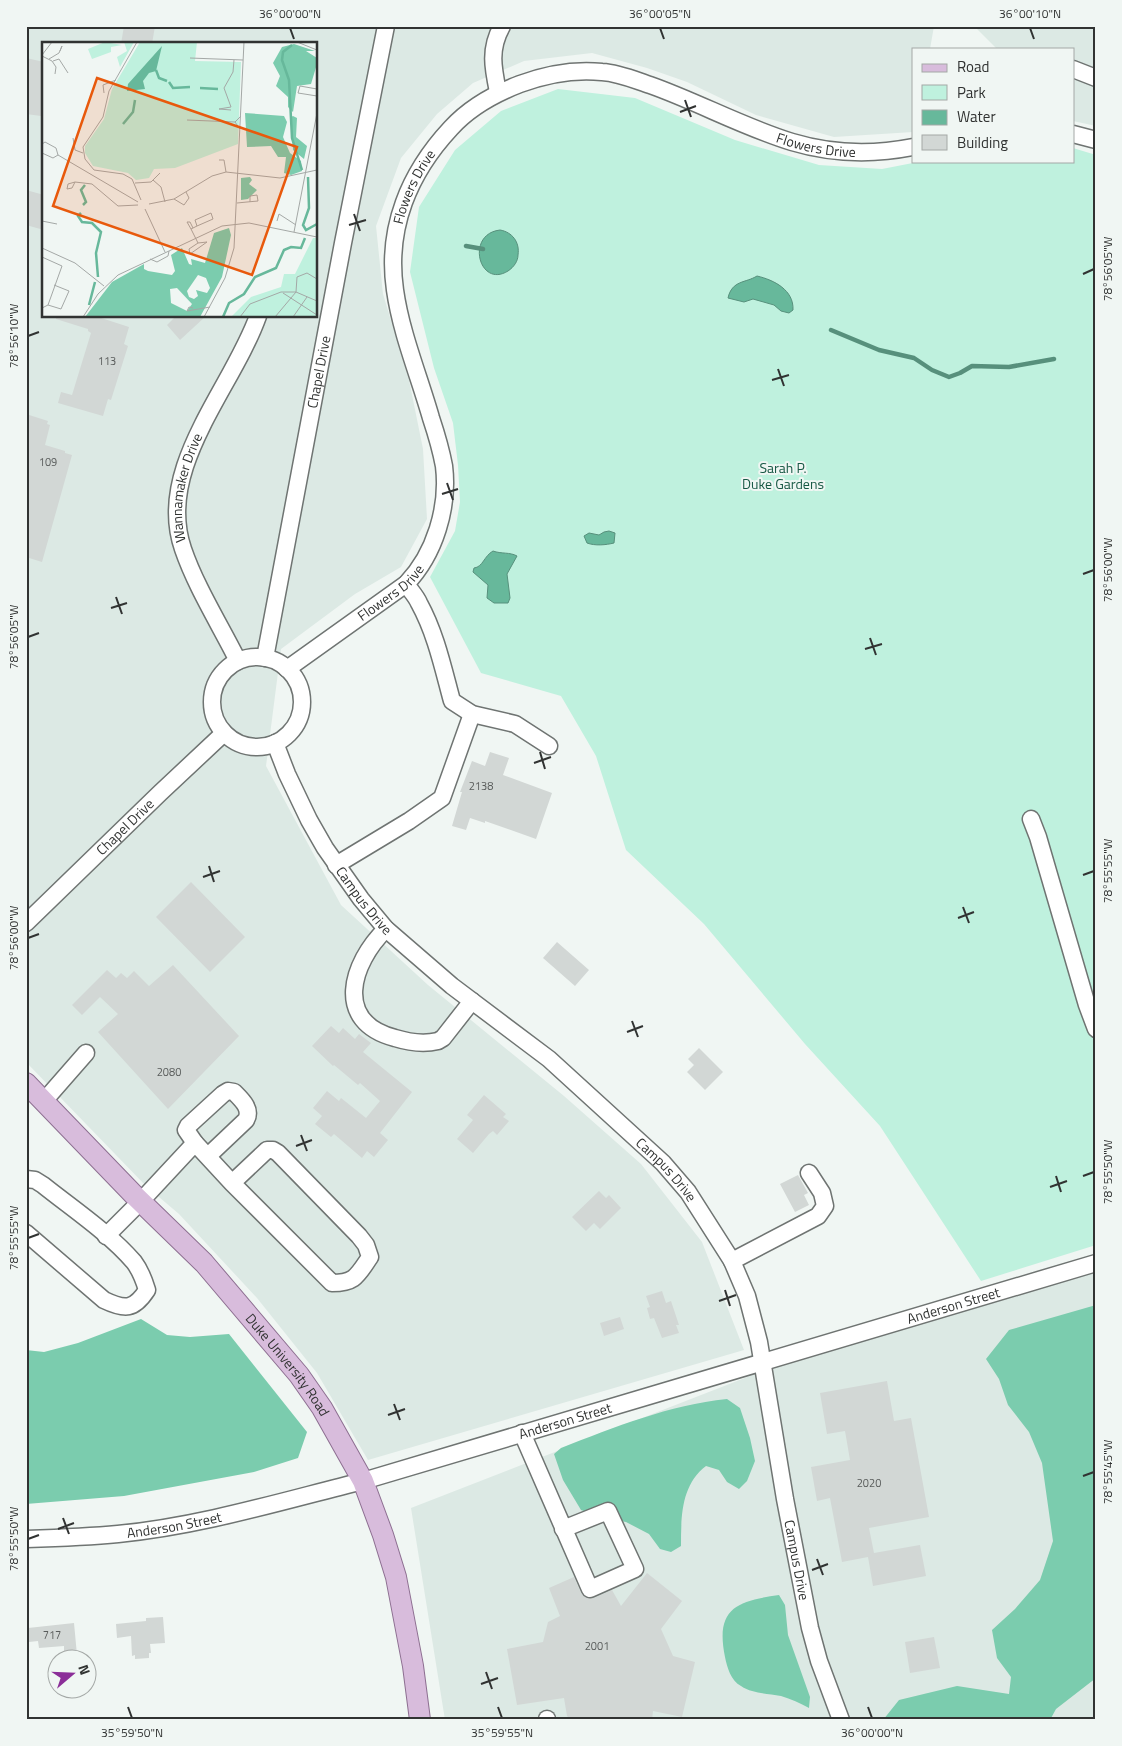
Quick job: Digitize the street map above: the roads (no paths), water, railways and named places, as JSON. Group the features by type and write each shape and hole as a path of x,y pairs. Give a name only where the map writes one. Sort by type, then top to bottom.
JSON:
{"main road":[{"name":"Duke University Road","path":"26,1083 204,1263 300,1375 322,1408 363,1481 383,1534 396,1577 413,1666 420,1720"}],"street":[{"name":"Chapel Drive","path":"265,658 341,253 386,26"},
{"path":"498,92 493,67 494,42 502,26"},
{"path":"1074,69 1096,78"},
{"name":"Flowers Drive","path":"287,669 406,584 420,567 437,533 442,513 444,466 402,321 395,290 393,263 396,230 411,184 425,158 453,126 472,109 498,92 545,75 561,72 603,72 625,76 670,92 793,142 832,151 856,153 876,153 912,147"},
{"path":"1074,134 1096,140"},
{"name":"Wannamaker Drive","path":"238,661 191,570 182,548 176,515 177,501 186,460 200,430 231,374 257,318"},
{"path":"406,584 419,602 436,644 452,701 472,714 515,724 541,743 549,746"},
{"path":"251,657 265,658 277,662 287,669 296,681 301,695 301,710 296,723 288,735 275,743 262,747 248,746 235,742 224,733 214,715 212,694 218,680 226,669 238,661 251,657"},
{"path":"336,864 409,821 442,798 472,714"},
{"name":"Chapel Drive","path":"26,923 224,733"},
{"name":"Campus Drive","path":"275,743 287,774 309,820 360,899 386,929 452,986 549,1059 663,1162 688,1192 732,1261 747,1296 762,1362 785,1499 810,1628 819,1661 841,1720"},
{"path":"1031,819 1038,836 1096,1030"},
{"path":"386,929 379,936 360,966 354,980 354,1001 363,1020 384,1035 403,1040 434,1042 443,1038 472,1001"},
{"path":"44,1101 86,1053"},
{"path":"208,1156 249,1115 248,1110 234,1092 228,1091 223,1094 188,1126 186,1130 195,1143 232,1183 332,1283 352,1281 370,1257 366,1245 360,1236 273,1150 267,1150 232,1183"},
{"path":"106,1236 195,1143"},
{"path":"732,1261 818,1216 825,1206 822,1193 809,1173"},
{"path":"26,1179 35,1180 43,1185 106,1236 134,1262 147,1290 139,1302 117,1307 104,1300 26,1233"},
{"name":"Anderson Street","path":"26,1539 118,1534 164,1527 363,1481 1096,1263"},
{"path":"522,1433 563,1529 590,1589 635,1569 608,1511 563,1529"}],"water":[{"path":"500,230 514,238 518,250 514,266 498,275 490,273 483,267 480,259 480,249 482,241 489,234"},
{"path":"757,276 770,280 782,287 790,297 793,310 789,313 781,311 774,305 753,299 744,302 728,298 736,285"},
{"path":"609,531 615,533 614,543 590,544 587,543 584,536 589,533 599,535"},
{"path":"493,551 517,556 507,574 510,598 508,603 494,603 487,598 488,585 473,572 474,568 479,566"}],"waterway":[{"path":"466,246 483,249"},
{"path":"831,330 879,350 914,358 932,370 949,377 972,366 1009,367 1054,359"}],"park label":[{"name":"Sarah P. Duke Gardens","path":"783,476"}]}
